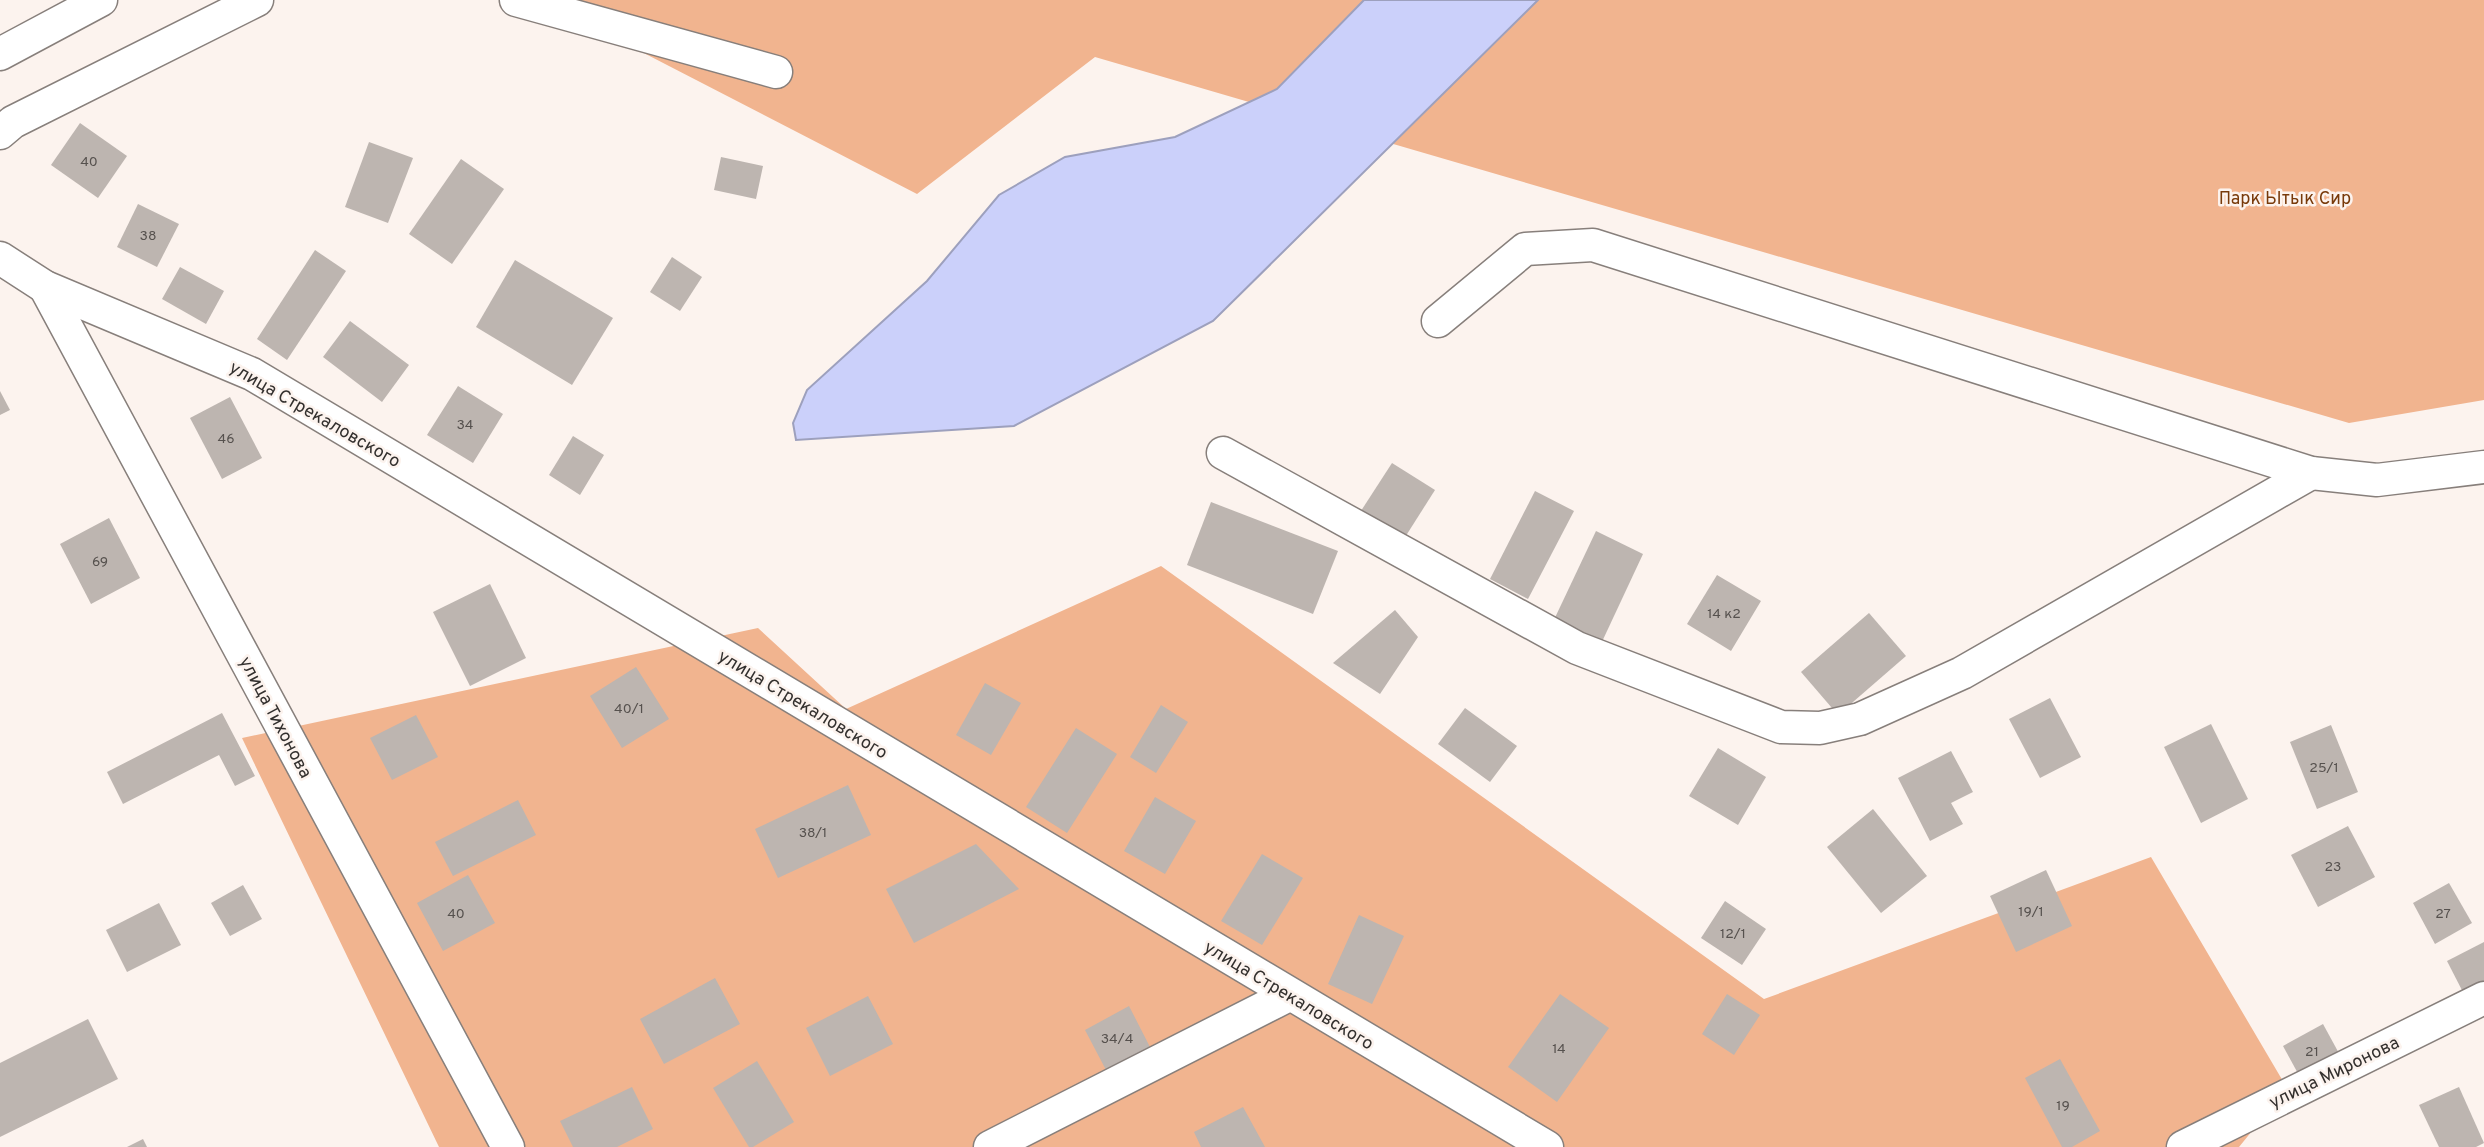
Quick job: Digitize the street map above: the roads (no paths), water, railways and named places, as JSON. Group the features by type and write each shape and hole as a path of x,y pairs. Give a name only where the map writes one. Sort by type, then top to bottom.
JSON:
{"street":[{"path":"0,54 101,0"},
{"path":"0,133 13,122 257,0"},
{"path":"516,0 776,72"},
{"path":"1438,321 1525,249 1593,245 2311,473 2377,480 2484,467"},
{"name":"улица Стрекаловского","path":"0,258 45,287 252,374 1547,1147"},
{"name":"улица Тихонова","path":"45,287 508,1147"},
{"path":"1223,453 1577,648 1781,727 1820,728 1860,719 1962,673 2311,473"},
{"path":"990,1147 1289,995"},
{"name":"улица Миронова","path":"2183,1147 2484,998"}],"water":[{"path":"1364,0 1538,0 1213,321 1014,426 796,440 793,423 807,390 927,281 999,195 1065,157 1175,137 1277,89"}],"park label":[{"name":"Парк Ытык Сир","path":"2285,198"}]}
